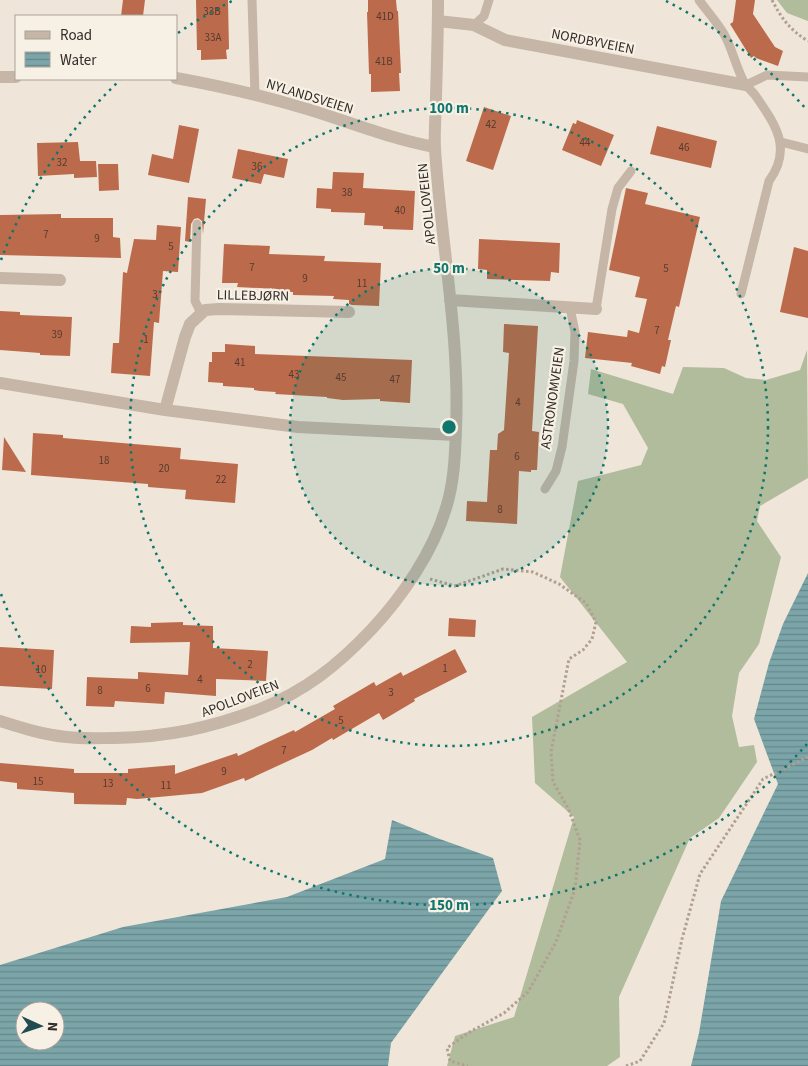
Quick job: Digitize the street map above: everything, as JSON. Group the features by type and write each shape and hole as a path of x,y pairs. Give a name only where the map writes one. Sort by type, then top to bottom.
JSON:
{"street":[{"name":"APOLLOVEIEN","path":"0,721 38,732 66,737 127,738 170,735 200,729 271,705 322,676 380,621 397,601 438,529 447,506 452,486 456,435 457,374 435,147 438,0"},
{"name":"NORDBYVEIEN","path":"438,22 474,25 505,40 746,84"},
{"path":"0,77 15,77"},
{"name":"NYLANDSVEIEN","path":"178,78 306,108 408,142 435,147"},
{"path":"0,278 60,280"},
{"path":"450,300 596,309"},
{"name":"LILLEBJØRN","path":"166,410 190,324 205,310 219,308 349,312"},
{"path":"0,383 166,410 298,426 456,435"}],"lane":[{"path":"252,0 255,95"},
{"path":"474,25 484,16 489,0"},
{"path":"699,0 724,35 746,84 775,127 781,142 781,159 769,181 741,294"},
{"path":"746,84 767,75 808,77"},
{"path":"781,142 808,149"},
{"path":"596,309 612,209 618,188 631,171"},
{"path":"197,224 195,300 201,313"},
{"name":"ASTRONOMVEIEN","path":"546,489 556,471 562,448 573,370 575,338 570,308"}],"path":[{"path":"772,0 781,18 796,33 808,41"},
{"path":"417,568 432,581 455,586 502,569 533,572 559,584 586,603 596,622 592,639 583,650 569,659 550,752 553,782 568,808 580,840 575,889 556,942 528,992 504,1013 468,1033 447,1048 450,1061 468,1066"},
{"path":"626,1066 640,1061 664,1024 682,938 700,874 762,779 808,756"}],"green space":[{"path":"777,0 808,0 808,21 787,13"},
{"path":"807,350 808,478 760,506 757,521 781,557 759,644 739,673 732,716 739,747 754,745 757,762 719,818 690,838 619,997 620,1057 607,1066 447,1066 455,1036 514,1017 574,817 535,783 532,717 627,662 560,577 578,481 641,465 648,448 623,404 588,394 591,369 673,394 683,367 724,368 746,378 766,380 800,370"}],"water":[{"path":"808,573 808,1066 691,1066 699,1033 721,901 778,784 754,719 769,663 783,624"},
{"path":"392,820 493,858 502,891 391,1043 388,1066 0,1066 0,965 123,927 287,897 385,859"}],"building":[{"path":"123,0 145,0 143,15 121,15"},
{"path":"196,0 228,0 229,49 226,50 227,59 201,60 201,50 197,50"},
{"path":"368,0 396,0 401,73 399,73 400,91 371,92"},
{"path":"736,0 755,0 753,14 775,47 783,51 778,66 754,56 751,58 730,24 733,22"},
{"path":"484,107 511,116 493,170 466,161"},
{"path":"577,120 614,135 601,166 562,150 573,123 576,124"},
{"path":"179,125 199,129 189,183 148,175 152,154 173,159"},
{"path":"657,126 717,141 711,168 650,154"},
{"path":"78,142 80,161 96,161 97,177 74,178 74,174 38,176 37,143"},
{"path":"238,149 288,159 284,178 264,174 261,184 232,178"},
{"path":"98,164 118,164 119,190 99,191"},
{"path":"333,172 364,173 363,188 415,191 413,230 383,229 383,226 364,225 365,213 331,212 331,209 316,208 317,188 332,189"},
{"path":"626,188 648,193 645,204 700,217 679,307 676,306 668,340 671,340 665,367 662,366 660,374 631,366 632,363 585,358 588,332 627,337 628,330 639,333 647,299 635,297 640,277 609,270"},
{"path":"188,197 206,199 203,234 202,221 198,218 194,219 191,224 190,242 185,241"},
{"path":"61,214 61,218 113,218 113,237 120,238 121,258 0,255 0,215"},
{"path":"157,225 181,227 178,272 163,271 159,323 154,322 150,376 111,373 113,343 119,343 123,272 127,273 134,239 156,240"},
{"path":"479,239 560,243 559,273 551,272 550,281 487,279 487,270 478,269"},
{"path":"224,244 270,246 269,254 325,256 324,261 381,263 379,306 352,305 349,304 349,300 333,299 334,296 293,295 293,292 277,292 277,289 237,287 238,283 222,283"},
{"path":"794,247 808,251 808,318 780,312"},
{"path":"0,311 20,312 20,315 72,317 70,356 40,355 40,353 0,350"},
{"path":"504,324 538,326 532,431 539,432 537,470 531,470 531,472 519,471 517,524 466,521 467,501 487,502 490,450 497,450 498,434 504,430 509,353 503,352"},
{"path":"225,344 255,346 255,354 412,360 410,403 380,401 380,399 343,400 327,397 275,394 276,392 223,386 223,383 208,382 209,362 212,362 212,352 225,352"},
{"path":"33,433 63,435 63,438 181,448 180,459 238,464 235,503 185,499 186,490 148,487 148,484 31,475"},
{"path":"4,437 26,472 2,470"},
{"path":"449,618 476,620 475,637 448,636"},
{"path":"183,622 183,625 213,626 213,648 268,651 266,681 216,679 216,696 165,692 164,704 115,701 114,707 86,706 87,677 138,679 138,672 188,675 190,642 130,643 131,626 151,627 151,623"},
{"path":"0,647 54,650 52,689 0,686"},
{"path":"455,649 467,672 414,699 415,701 383,720 379,713 333,740 332,738 312,750 245,781 244,778 202,793 137,799 127,798 126,805 74,804 74,793 17,789 17,783 0,781 0,763 74,769 74,773 128,773 128,769 175,765 175,774 237,753 238,756 294,730 295,732 335,709 333,706 374,682 376,686 401,672 403,676"}]}
